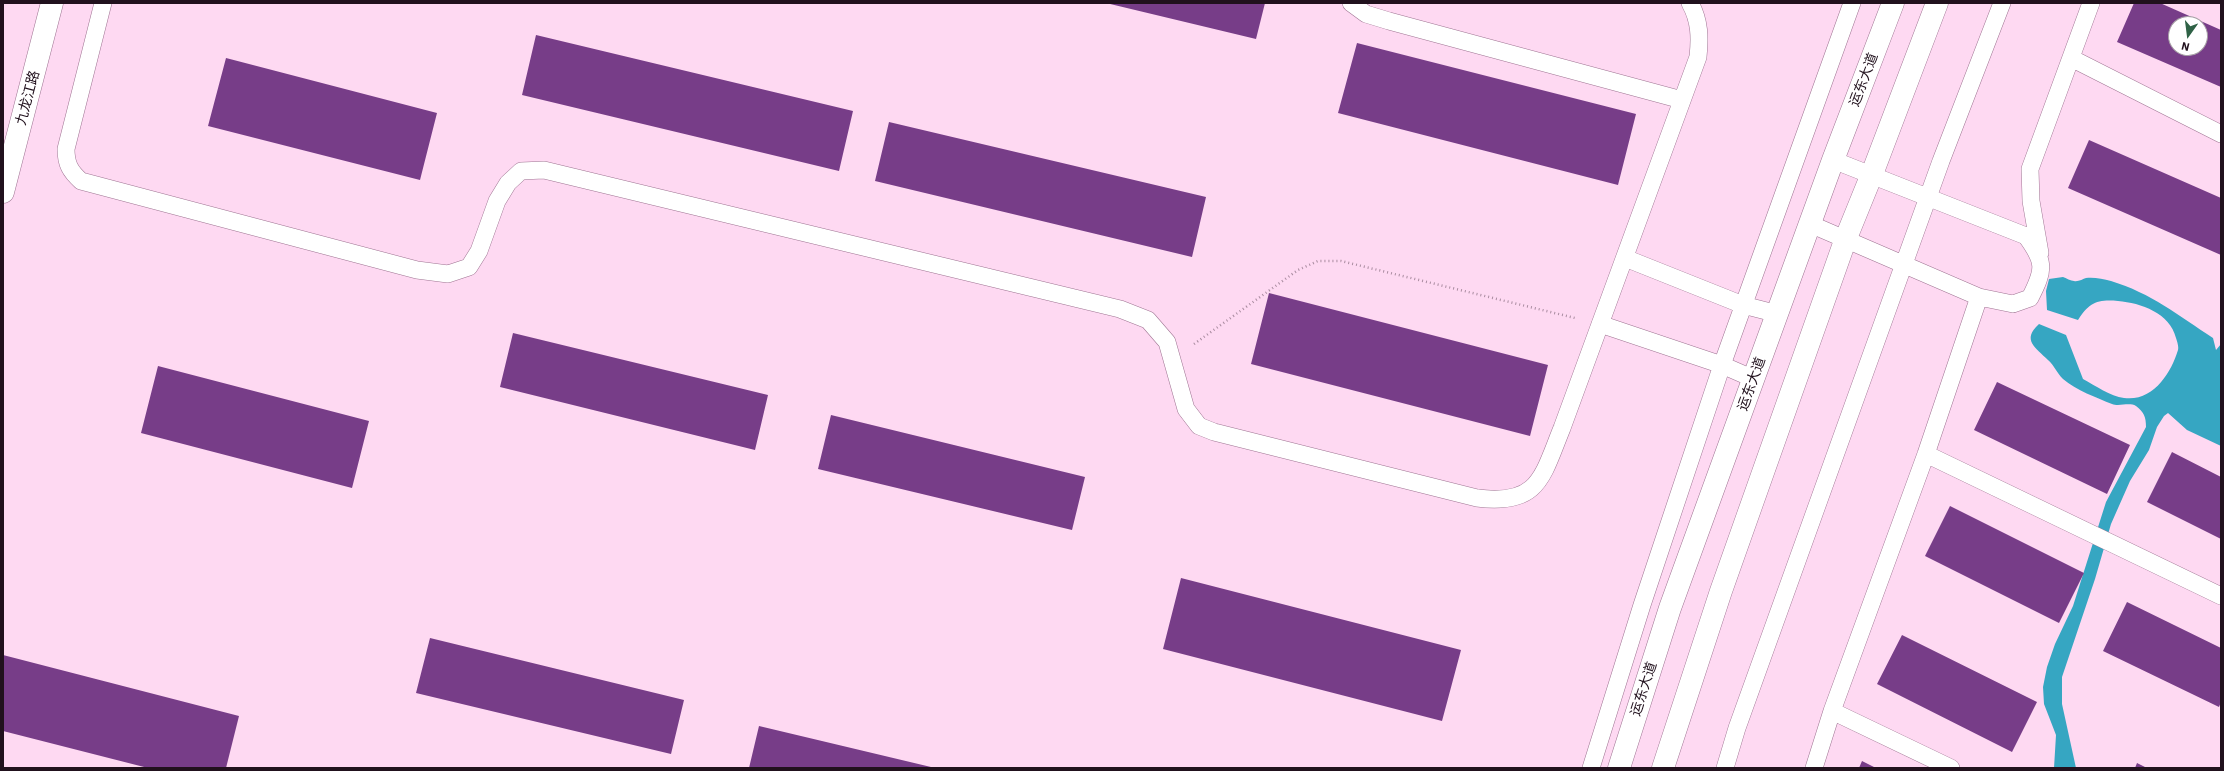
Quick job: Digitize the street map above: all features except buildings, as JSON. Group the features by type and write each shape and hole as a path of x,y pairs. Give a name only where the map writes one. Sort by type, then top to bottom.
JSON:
{"main road":[{"name":"九龙江路","path":"3,192 52,3"},
{"name":"运东大道","path":"1619,768 1670,608 1833,160 1894,3"},
{"path":"1663,768 1721,590 1846,238 1937,3"}],"lane":[{"path":"103,3 66,149 67,163 71,171 81,181 417,270 448,274 469,268 479,251 497,201 508,183 521,171 544,170 1120,309 1148,320 1167,342 1186,409 1199,426 1214,432 1477,498 1495,501 1512,499 1533,489 1547,464 1625,258 1698,57 1700,37 1695,12 1690,3"},
{"path":"1351,3 1366,14 1389,22 1682,100"},
{"path":"1591,768 1642,605 1722,365 1852,3"},
{"path":"1725,768 1737,728 1904,264 2002,3"},
{"path":"1810,224 1846,238 1979,297 2014,304 2030,298 2041,277 2040,255 2031,201 2030,169 2091,3"},
{"path":"2071,58 2221,134"},
{"path":"1833,160 1872,174 2026,236 2040,255"},
{"path":"1625,258 1743,305 1778,314"},
{"path":"1814,768 1832,710 1926,454 1979,297"},
{"path":"1600,324 1722,365 1754,379"},
{"path":"1926,454 2221,596"},
{"path":"1832,710 1951,768"}],"path":[{"path":"1172,360 1298,270 1318,261 1341,261 1600,324"}],"water":[{"path":"2063,277 2071,281 2079,281 2086,278 2098,278 2125,286 2164,306 2213,338 2216,350 2221,344 2221,446 2187,430 2168,413 2164,416 2157,427 2149,450 2130,481 2111,524 2095,579 2062,677 2062,704 2076,768 2054,768 2056,735 2044,704 2043,687 2047,667 2055,644 2073,606 2106,502 2146,427 2146,423 2143,413 2136,406 2130,404 2112,404 2068,383 2050,362 2035,348 2032,344 2031,335 2039,324 2066,335 2083,379 2108,393 2124,398 2134,398 2152,391 2171,368 2178,347 2173,329 2168,322 2153,311 2136,304 2118,301 2094,303 2078,320 2047,310 2046,291 2049,279"}]}
